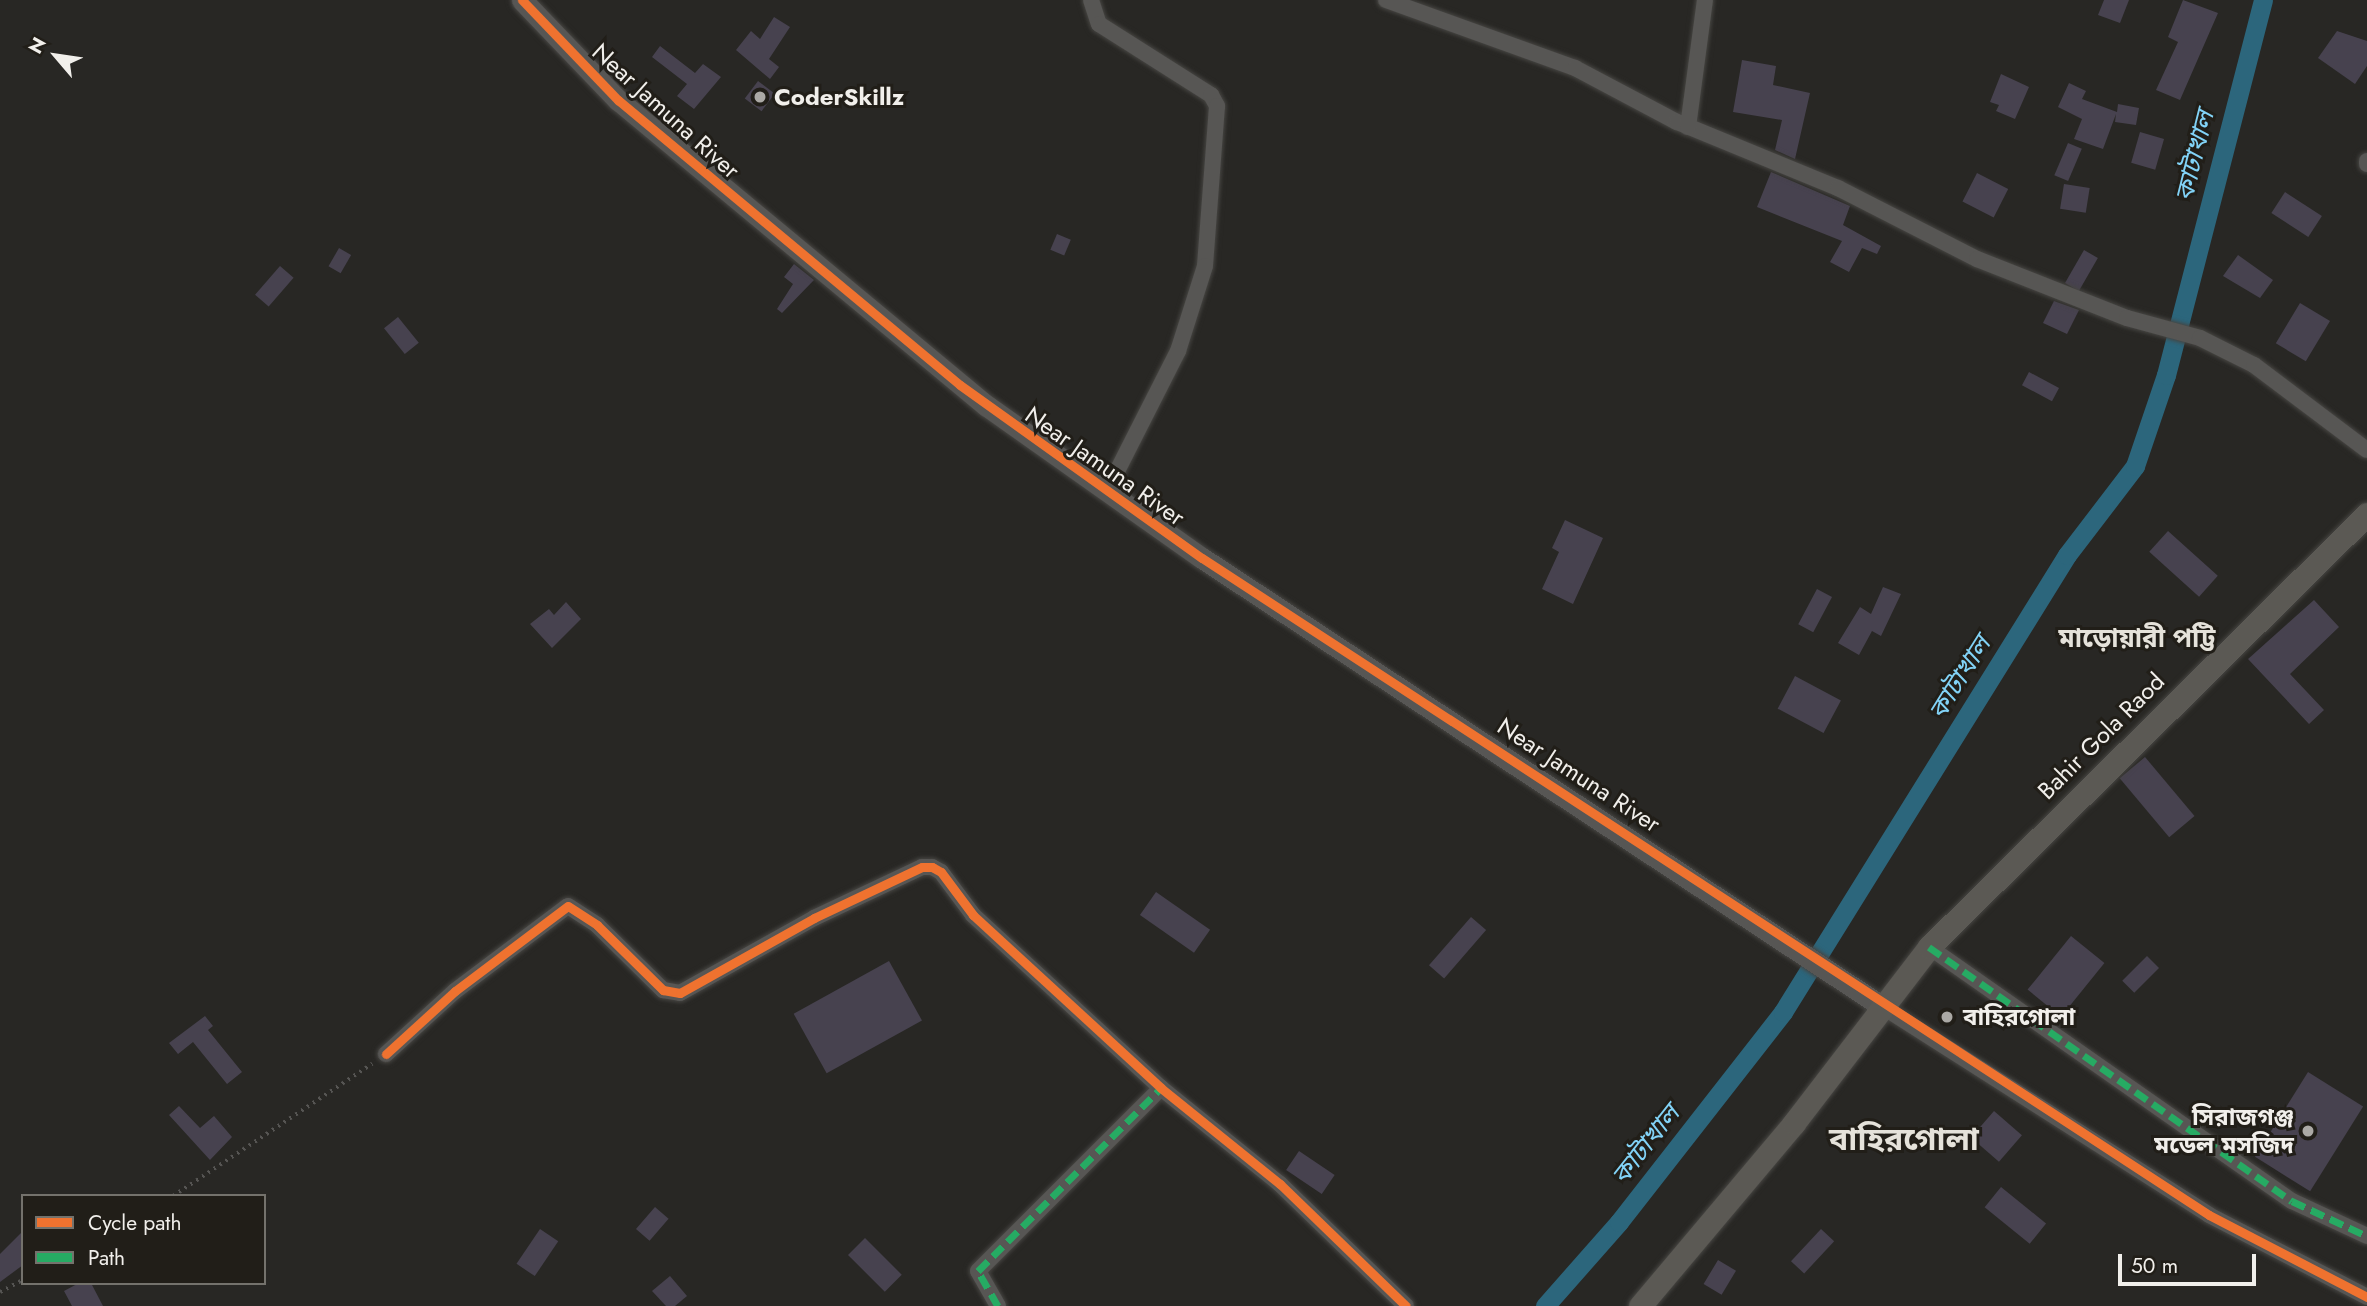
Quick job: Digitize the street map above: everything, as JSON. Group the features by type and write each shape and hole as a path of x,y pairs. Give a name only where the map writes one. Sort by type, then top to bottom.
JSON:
{"main road":[{"name":"Bahir Gola Raod","path":"1640,1306 1794,1123 1929,947 2367,514"}],"street":[{"name":"Near Jamuna River","path":"522,0 618,100 960,385 1107,491 1884,1007"},
{"path":"1091,0 1099,24 1211,95 1217,106 1205,266 1178,351 1107,491"},
{"path":"1386,0 1575,68 1688,127 1838,188 1977,259 2153,324 2200,338 2254,365 2367,450"},
{"path":"1688,127 1705,0"},
{"path":"386,1054 455,990 544,920 568,906 597,925 663,990 680,993 814,918 922,866 941,872 973,915 1161,1088 1280,1184 1406,1306"},
{"path":"1929,947 2292,1201 2367,1236"},
{"path":"1884,1007 2209,1215 2367,1297"},
{"path":"998,1306 978,1270 1161,1088"}],"path":[{"path":"176,1194 274,1133 386,1054"},
{"path":"0,1292 21,1281"}],"building":[{"path":"2104,0 2129,0 2120,23 2098,15"},
{"path":"2183,0 2218,13 2180,100 2156,90 2178,42 2168,37"},
{"path":"774,17 790,27 769,59 779,67 770,79 736,50 751,31 760,39"},
{"path":"2337,31 2367,41 2367,66 2355,84 2318,58"},
{"path":"660,46 695,73 703,64 721,77 694,109 677,96 687,84 652,57"},
{"path":"1742,60 1776,66 1773,85 1810,93 1795,159 1775,150 1782,120 1733,112"},
{"path":"2001,74 2029,87 2015,119 1996,111 1999,105 1990,102"},
{"name":"CoderSkillz","path":"758,81 775,94 762,111 745,99"},
{"path":"2069,83 2086,91 2082,99 2117,112 2118,104 2139,108 2136,125 2115,122 2116,114 2103,149 2074,139 2082,119 2058,107"},
{"path":"2140,132 2164,139 2155,170 2131,163"},
{"path":"2068,143 2082,149 2068,181 2054,175"},
{"path":"1771,172 1850,206 1843,225 1881,246 1877,254 1862,248 1849,272 1830,262 1842,241 1757,207"},
{"path":"1977,173 2008,189 1994,217 1962,202"},
{"path":"2064,184 2090,188 2086,213 2060,209"},
{"path":"2285,192 2322,216 2308,237 2271,213"},
{"path":"1057,234 1071,240 1064,256 1050,250"},
{"path":"339,248 351,255 341,273 328,266"},
{"path":"2084,250 2098,258 2079,291 2065,283"},
{"path":"2238,255 2273,280 2260,298 2223,276"},
{"path":"794,264 814,280 782,313 777,309 793,284 784,277"},
{"path":"280,266 294,278 269,306 255,295"},
{"path":"2054,301 2079,310 2067,334 2043,323"},
{"path":"2300,303 2330,321 2306,361 2276,343"},
{"path":"398,317 419,343 405,354 384,328"},
{"path":"2029,372 2059,388 2052,401 2022,385"},
{"path":"1565,520 1603,538 1573,604 1542,589 1559,552 1552,548"},
{"path":"2168,531 2218,576 2199,597 2149,552"},
{"path":"1883,587 1901,594 1881,636 1872,631 1859,655 1838,643 1860,607 1871,614"},
{"path":"1817,589 1832,597 1813,632 1798,624"},
{"path":"2314,600 2339,627 2290,674 2324,710 2309,724 2248,659"},
{"path":"566,602 581,619 552,648 530,624 549,609 554,615"},
{"path":"1795,676 1841,700 1824,733 1778,709"},
{"path":"2145,757 2194,816 2169,837 2120,778"},
{"path":"1156,892 1210,930 1194,953 1140,915"},
{"path":"1471,917 1486,930 1444,978 1429,965"},
{"path":"2071,936 2104,963 2061,1017 2028,990"},
{"path":"2147,956 2159,968 2134,993 2122,981"},
{"path":"889,961 922,1020 827,1073 794,1014"},
{"path":"205,1016 213,1026 208,1030 242,1072 227,1084 193,1042 178,1054 169,1043"},
{"name":"সিরাজগঞ্জ মডেল মসজিদ","path":"2308,1072 2363,1106 2310,1191 2255,1157"},
{"path":"179,1106 200,1128 214,1116 232,1137 210,1160 169,1115"},
{"path":"1994,1111 2022,1135 1999,1162 1971,1137"},
{"path":"1299,1151 1335,1175 1322,1194 1286,1170"},
{"path":"2001,1187 2046,1224 2030,1244 1985,1207"},
{"path":"655,1207 669,1219 650,1241 636,1229"},
{"path":"540,1229 558,1241 535,1276 517,1264"},
{"path":"1821,1229 1834,1241 1804,1273 1791,1261"},
{"path":"21,1233 21,1266 0,1282 0,1254"},
{"path":"865,1238 902,1275 885,1292 848,1255"},
{"path":"1718,1260 1736,1271 1722,1295 1704,1284"},
{"path":"670,1276 687,1296 675,1306 666,1306 652,1291"},
{"path":"75,1285 92,1285 103,1306 72,1306 64,1291"}],"waterway":[{"name":"কাটাখাল","path":"1545,1306 1619,1222 1783,1012 2067,555 2135,466 2166,375 2263,0"}],"marked path":[{"path":"1929,947 2292,1201 2367,1236"},
{"path":"998,1306 978,1271 1161,1088"}],"cycle path":[{"path":"522,0 618,100 960,385 1202,558 2209,1215 2367,1297"},
{"path":"386,1054 455,991 568,906 597,925 663,990 680,993 814,918 922,867 932,867 941,872 973,915 1161,1088 1280,1184 1406,1306"}],"place":[{"name":"CoderSkillz","path":"760,97"},
{"name":"বাহিরগোলা","path":"1947,1017"},
{"name":"সিরাজগঞ্জ মডেল মসজিদ","path":"2308,1131"}],"district":[{"name":"মাড়োয়ারী পট্টি","path":"2137,639"},
{"name":"বাহিরগোলা","path":"1904,1139"}]}
